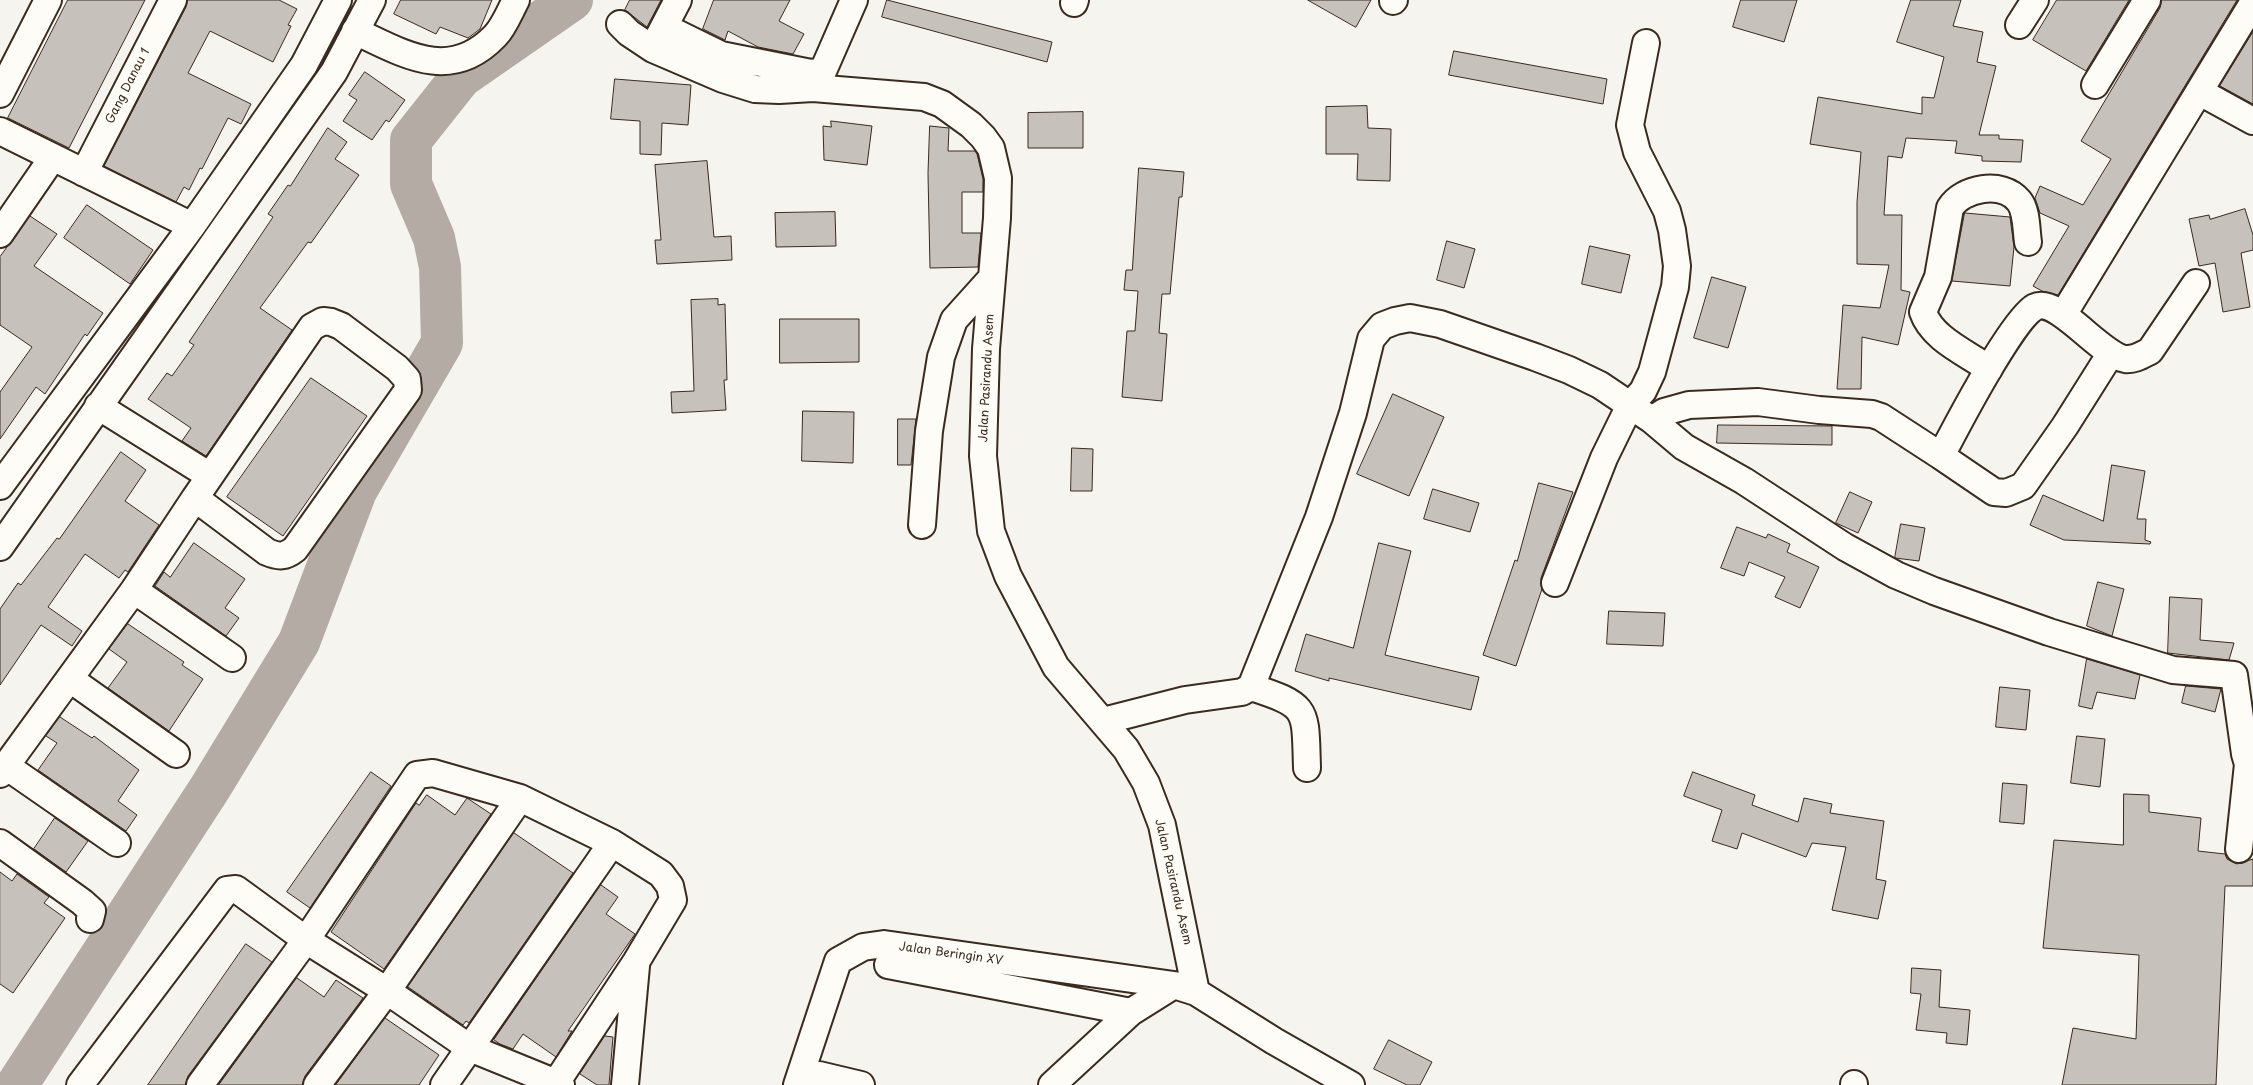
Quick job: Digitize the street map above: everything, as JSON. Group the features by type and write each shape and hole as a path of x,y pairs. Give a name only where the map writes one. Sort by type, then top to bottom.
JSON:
{"street":[{"path":"0,94 48,0"},
{"name":"Gang Danau 1","path":"84,173 173,0"},
{"path":"0,486 192,226 304,65 338,0"},
{"path":"0,547 334,72 372,0"},
{"path":"356,31 407,55 432,62 446,62 460,59 480,49 496,35 516,0"},
{"path":"678,0 658,38 721,55 812,73 823,71 854,0"},
{"path":"2020,25 2036,0"},
{"path":"2095,86 2147,0"},
{"path":"2063,315 2253,3"},
{"name":"Jalan Pasirandu Asem","path":"620,24 628,33 658,38 724,80 756,88 779,90 813,88 924,97 942,104 956,113 983,137 991,148 998,178 997,218 990,280 990,314 984,392 983,456 991,531 1008,576 1056,667 1126,749 1146,783 1162,825 1185,988"},
{"path":"1555,583 1585,502 1630,405 1643,391 1652,372 1675,287 1677,266 1675,244 1667,212 1631,136 1630,125 1646,43"},
{"path":"2200,92 2253,121"},
{"path":"0,132 192,226"},
{"path":"0,234 53,157"},
{"path":"1989,369 1942,338 1927,324 1923,312 1938,276 1950,208 1954,200 1976,190 1999,190 2010,193 2023,208 2028,242"},
{"path":"922,525 929,431 941,357 954,320 990,280"},
{"path":"1941,456 1989,369 2019,323 2036,306 2046,306 2063,315 2111,353 2125,359 2138,358 2150,351 2196,282"},
{"path":"1103,721 1185,700 1242,692 1250,687 1319,517 1353,413 1371,339 1382,326 1410,318 1440,324 1569,370 1600,385 1652,420 1684,447 1744,481 1845,547 1896,575 1934,591 2048,632 2173,670 2244,675 2251,764 2239,849"},
{"path":"117,843 3,770 134,590 195,498 312,327 320,322 331,322 341,326 397,368 407,379 408,390 406,395 295,549 288,554 280,556 267,552 195,498"},
{"path":"1652,420 1664,412 1689,405 1758,402 1819,410 1872,414 1881,417 1994,492 2006,493 2023,486 2065,426 2111,353"},
{"path":"98,406 210,476"},
{"path":"134,590 232,658"},
{"path":"70,678 176,754"},
{"path":"1250,687 1282,697 1298,707 1305,721 1307,768"},
{"path":"80,1085 227,890 236,889 306,940 387,991 470,1048 530,1079 558,1084 673,900 670,886 661,874 612,843 520,798 433,773 417,775 306,940 200,1085"},
{"path":"317,1085 387,991 520,798"},
{"path":"0,843 82,902 92,911 90,919"},
{"path":"444,1085 612,843"},
{"name":"Jalan Beringin XV","path":"808,1080 838,961 863,947 884,944 1185,988"},
{"path":"625,1085 636,962"},
{"path":"888,965 1131,1012"},
{"path":"1052,1085 1131,1012 1185,988 1351,1085"},
{"path":"808,1080 861,1085"}],"building":[{"path":"68,0 145,0 69,148 8,118"},
{"path":"188,0 279,0 297,9 288,25 291,26 273,62 210,31 188,73 251,104 241,124 228,118 189,190 184,187 176,202 104,166"},
{"path":"401,0 492,0 480,29 468,38 440,27 436,34 394,14"},
{"path":"630,0 661,0 647,27 625,10"},
{"path":"714,0 790,0 779,21 804,34 793,54 758,47 728,31 725,40 703,29"},
{"path":"887,0 1052,42 1047,62 882,17"},
{"path":"1308,0 1371,0 1356,27"},
{"path":"1741,0 1797,0 1784,42 1733,27"},
{"path":"1911,0 1961,0 1953,26 1983,32 1977,62 1996,66 1979,135 1999,135 1999,139 2023,140 2021,162 1982,161 1982,156 1955,153 1957,141 1906,138 1902,158 1888,156 1884,215 1902,215 1901,290 1910,292 1898,345 1862,337 1861,389 1837,389 1843,305 1880,308 1889,265 1857,264 1857,202 1861,152 1810,144 1818,97 1922,114 1922,97 1934,98 1944,57 1897,42"},
{"path":"2057,0 2129,0 2086,71 2033,40"},
{"path":"2162,0 2237,0 2058,295 2042,291 2033,286 2069,226 2040,213 2035,198 2040,186 2083,205 2111,159 2081,141 2160,8"},
{"path":"2253,32 2253,104 2220,86"},
{"path":"1454,51 1607,79 1603,104 1449,75"},
{"path":"365,72 405,100 389,122 386,120 372,140 343,121 357,100 349,95"},
{"path":"615,79 691,85 688,125 662,123 661,155 640,154 640,121 611,119"},
{"path":"1367,106 1368,128 1391,129 1390,181 1357,180 1358,154 1326,154 1326,107"},
{"path":"1083,112 1083,148 1028,148 1028,113"},
{"path":"831,121 872,126 867,165 824,160 823,126 831,127"},
{"path":"930,126 949,128 948,151 975,151 977,154 983,179 983,192 962,192 962,233 981,233 978,267 930,268 928,174"},
{"path":"328,128 347,142 335,159 359,175 311,243 308,242 260,308 292,330 206,456 182,441 191,428 148,399 167,373 172,376 194,345 189,342 273,217 268,214 288,185 290,186"},
{"path":"707,161 714,237 731,236 732,260 657,264 655,240 661,240 655,165"},
{"path":"1139,168 1184,172 1182,197 1179,197 1170,294 1162,294 1159,333 1167,334 1162,401 1122,397 1127,331 1135,331 1138,291 1124,290 1126,270 1132,270"},
{"path":"87,205 153,250 130,284 64,238"},
{"path":"2245,209 2253,235 2253,250 2241,253 2250,307 2223,312 2215,263 2199,266 2189,219 2209,215 2210,219"},
{"path":"835,212 836,246 776,247 775,213"},
{"path":"1965,213 2010,217 2014,247 2010,286 1952,281"},
{"path":"30,216 57,234 34,266 103,313 87,336 85,334 45,394 36,387 0,439 0,392 32,347 0,325 0,257"},
{"path":"1447,241 1475,249 1464,288 1437,280"},
{"path":"1590,246 1630,255 1621,293 1582,284"},
{"path":"1712,277 1746,287 1728,348 1694,338"},
{"path":"718,299 718,305 725,304 727,380 724,380 726,410 672,413 671,392 694,391 691,300"},
{"path":"780,319 859,319 859,362 780,363"},
{"path":"311,378 367,416 283,536 227,497"},
{"path":"1393,394 1444,417 1409,496 1357,474"},
{"path":"803,411 854,412 853,463 802,461"},
{"path":"898,419 916,419 911,465 898,465"},
{"path":"1718,425 1832,426 1832,445 1717,443"},
{"path":"1072,448 1093,449 1092,491 1071,491"},
{"path":"121,452 146,470 125,501 159,525 128,572 125,570 119,578 85,554 48,607 82,631 72,646 41,625 0,685 0,609 18,583 21,585 57,538 59,539"},
{"path":"2112,465 2145,471 2137,519 2146,519 2145,540 2151,542 2150,544 2064,540 2030,525 2043,495 2103,521"},
{"path":"1539,483 1573,492 1541,578 1542,589 1516,666 1483,655 1515,560 1517,561"},
{"path":"1433,489 1479,503 1470,532 1424,519"},
{"path":"1850,492 1872,502 1858,533 1836,523"},
{"path":"1901,524 1925,528 1919,561 1895,558"},
{"path":"1737,527 1766,538 1768,534 1790,544 1787,552 1819,567 1800,608 1775,597 1785,577 1749,562 1744,576 1721,568"},
{"path":"194,543 245,579 225,608 239,618 226,636 155,586 164,572 170,577"},
{"path":"1379,543 1411,551 1385,655 1479,677 1471,710 1329,678 1329,681 1295,671 1306,634 1353,648"},
{"path":"2098,582 2124,589 2112,636 2087,626"},
{"path":"2170,597 2202,599 2200,640 2234,643 2229,660 2168,653"},
{"path":"1609,611 1665,613 1663,646 1607,644"},
{"path":"128,624 184,662 182,665 203,679 169,731 108,688 127,662 109,649"},
{"path":"2087,659 2140,675 2135,699 2097,692 2092,709 2079,706"},
{"path":"2186,686 2221,689 2215,712 2182,703"},
{"path":"2000,687 2030,690 2026,730 1996,727"},
{"path":"60,717 92,738 94,736 139,770 118,801 137,815 126,831 38,770 57,743 46,736"},
{"path":"2077,736 2105,739 2100,787 2071,783"},
{"path":"371,772 391,786 310,908 287,892"},
{"path":"1693,772 1755,795 1752,805 1798,822 1804,798 1832,804 1830,813 1884,821 1876,879 1886,881 1878,919 1832,910 1846,847 1812,843 1806,857 1742,833 1737,849 1712,841 1722,810 1684,796"},
{"path":"2003,783 2027,785 2024,824 2000,822"},
{"path":"2124,794 2149,795 2149,812 2201,818 2198,851 2225,854 2227,859 2237,864 2253,859 2253,886 2225,886 2216,1085 2062,1085 2073,1028 2136,1039 2139,955 2043,948 2054,840 2123,845"},
{"path":"427,795 455,815 467,798 491,814 384,969 331,932 416,803 419,805"},
{"path":"55,818 88,841 66,872 34,849"},
{"path":"514,833 573,873 469,1023 466,1021 463,1025 408,987"},
{"path":"0,872 12,881 17,874 49,897 44,903 65,918 13,993 0,984"},
{"path":"601,885 618,897 606,914 635,934 568,1031 572,1031 556,1057 523,1034 513,1049 500,1044 494,1040"},
{"path":"246,944 272,962 188,1076 185,1085 148,1085"},
{"path":"1912,968 1941,970 1939,1007 1970,1010 1967,1045 1946,1043 1947,1033 1916,1030 1921,994 1911,993"},
{"path":"297,978 324,997 336,980 363,998 305,1076 302,1085 219,1085"},
{"path":"385,1018 439,1055 419,1085 336,1085"},
{"path":"605,1036 613,1037 609,1085 597,1085 580,1074"},
{"path":"1389,1040 1432,1062 1420,1085 1407,1085 1374,1069"}],"waterway":[{"path":"17,1085 210,788 299,642 356,491 442,343 440,267 434,238 411,184 411,140 461,77 572,0"}]}
